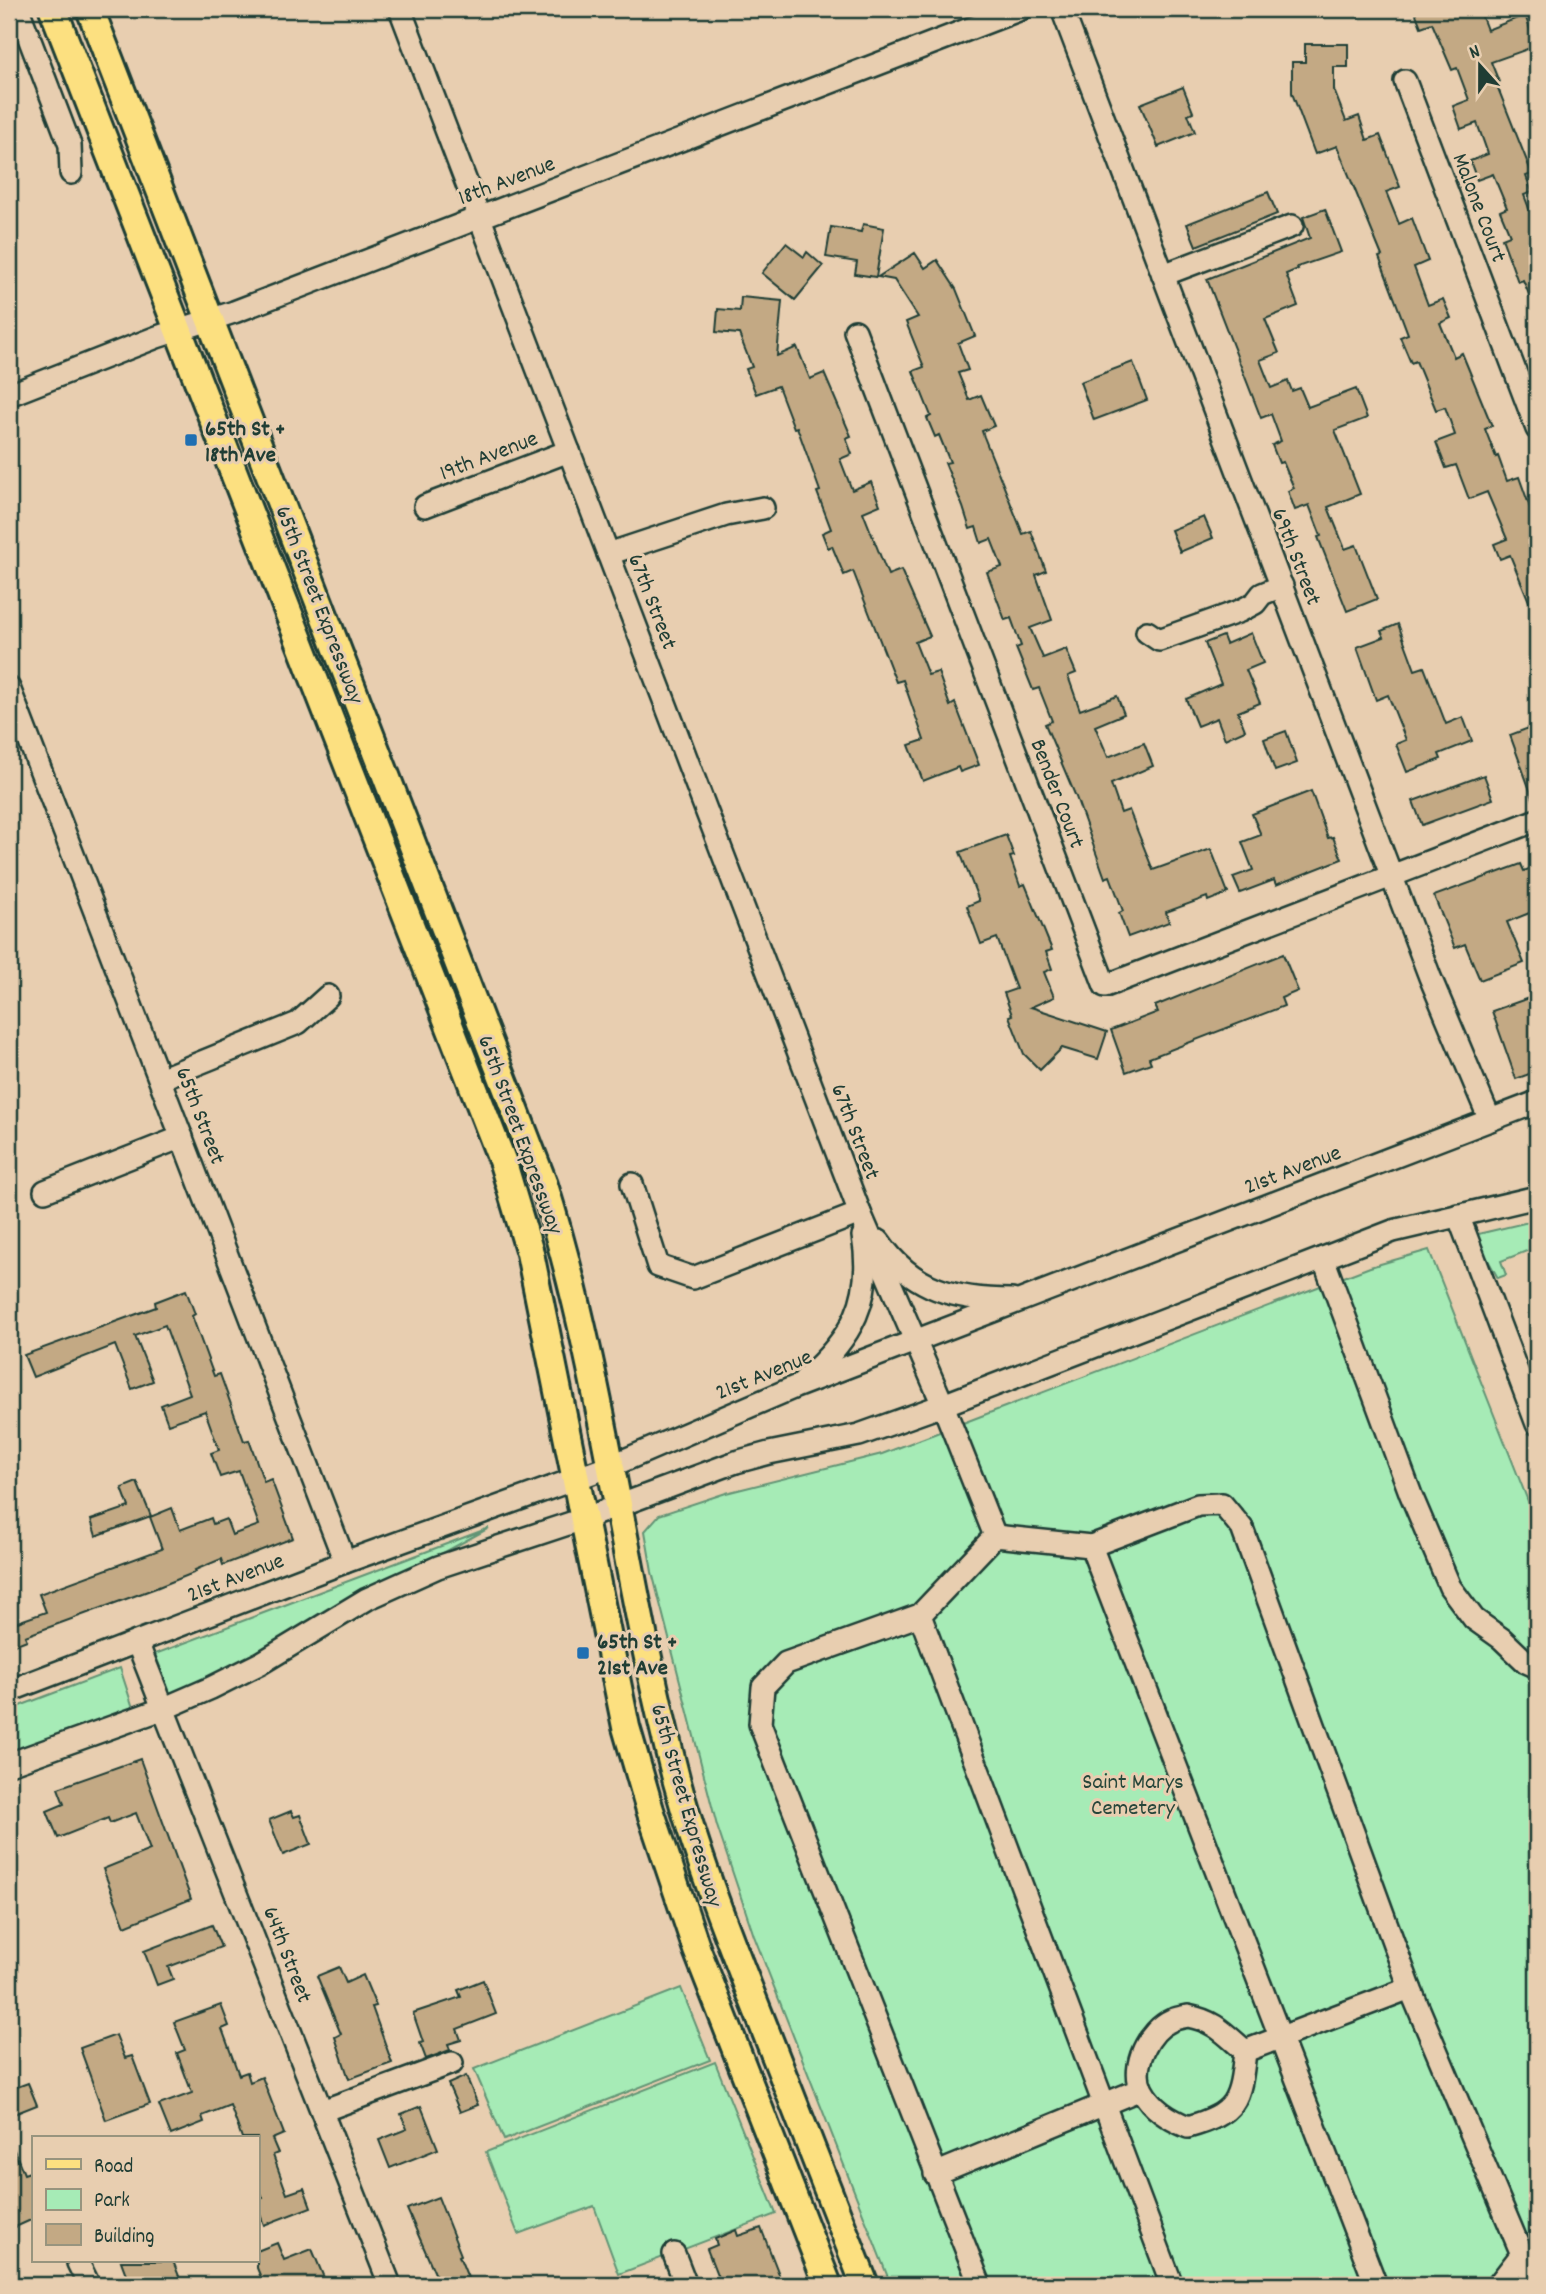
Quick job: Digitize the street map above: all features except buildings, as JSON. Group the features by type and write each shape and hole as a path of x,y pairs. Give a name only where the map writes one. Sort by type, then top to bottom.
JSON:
{"main road":[{"name":"65th Street Expressway","path":"53,9 503,1163 530,1254 626,1727 675,1891 828,2285"},
{"name":"65th Street Expressway","path":"90,9 544,1185 562,1242 611,1466 652,1682 678,1785 712,1897 865,2285"}],"street":[{"path":"18,9 70,145 71,173"},
{"name":"67th Street","path":"400,9 860,1213 943,1405 995,1536"},
{"name":"18th Avenue","path":"9,396 157,337 212,320 1021,9"},
{"name":"69th Street","path":"1062,9 1430,977 1490,1120"},
{"name":"Malone Court","path":"1405,81 1537,429"},
{"path":"1163,275 1292,226"},
{"name":"Bender Court","path":"855,331 1105,986 1392,876"},
{"name":"19th Avenue","path":"425,506 569,451"},
{"path":"608,554 726,515 763,508"},
{"path":"1147,632 1159,640 1190,630 1240,611 1255,603 1262,594 1282,586"},
{"name":"65th Street","path":"9,688 345,1562"},
{"path":"1392,876 1537,820"},
{"path":"160,1079 298,1023 328,996"},
{"name":"21st Avenue","path":"9,1691 345,1562 611,1466 795,1387 1537,1102"},
{"path":"45,1191 182,1137"},
{"path":"632,1184 658,1266 693,1278 860,1213"},
{"path":"9,1764 165,1708 261,1663 367,1599 438,1567 583,1519 736,1462 859,1435 1393,1231 1537,1197"},
{"name":"67th Street","path":"860,1213 886,1252 920,1281 940,1292 962,1298 1024,1300"},
{"name":"67th Street","path":"795,1387 838,1347 860,1308 866,1282 866,1254 860,1213"},
{"path":"1458,1215 1530,1380 1537,1424"},
{"path":"1323,1258 1410,1494 1450,1587 1474,1619 1502,1639 1526,1662 1537,1667"},
{"path":"980,2285 760,1724 763,1687 786,1663 920,1615 995,1536 1091,1546 1198,1505 1222,1504 1242,1528 1410,1988 1535,2285"},
{"path":"1091,1546 1376,2285"},
{"path":"920,1615 1172,2285"},
{"name":"64th Street","path":"137,1642 390,2285"},
{"path":"1245,2051 1410,1988"},
{"path":"1188,2016 1217,2025 1245,2051 1238,2092 1227,2112 1210,2121 1188,2127 1169,2119 1141,2089 1138,2069 1144,2049 1157,2030 1172,2020 1188,2016"},
{"path":"322,2111 452,2063"},
{"path":"935,2174 1141,2089"},
{"path":"674,2254 686,2285"},
{"path":"1498,2285 1522,2254"},
{"path":"78,2263 89,2285"}],"green space":[{"path":"1537,1220 1537,1247 1501,1261 1506,1275 1498,1278 1474,1235"},
{"name":"Saint Marys Cemetery","path":"1429,1250 1537,1524 1537,2285 891,2285 754,1936 717,1826 652,1572 645,1531 659,1515 726,1493 882,1454 1370,1267"},
{"path":"489,1528 252,1657 171,1695 155,1654"},
{"path":"120,1668 133,1708 9,1755 9,1710"},
{"path":"681,1988 710,2060 504,2140 474,2069"},
{"path":"715,2062 776,2214 619,2274 594,2206 518,2234 486,2152"}],"place":[{"name":"65th St + 18th Ave","path":"191,440"},
{"name":"65th St + 21st Ave","path":"583,1653"}]}
